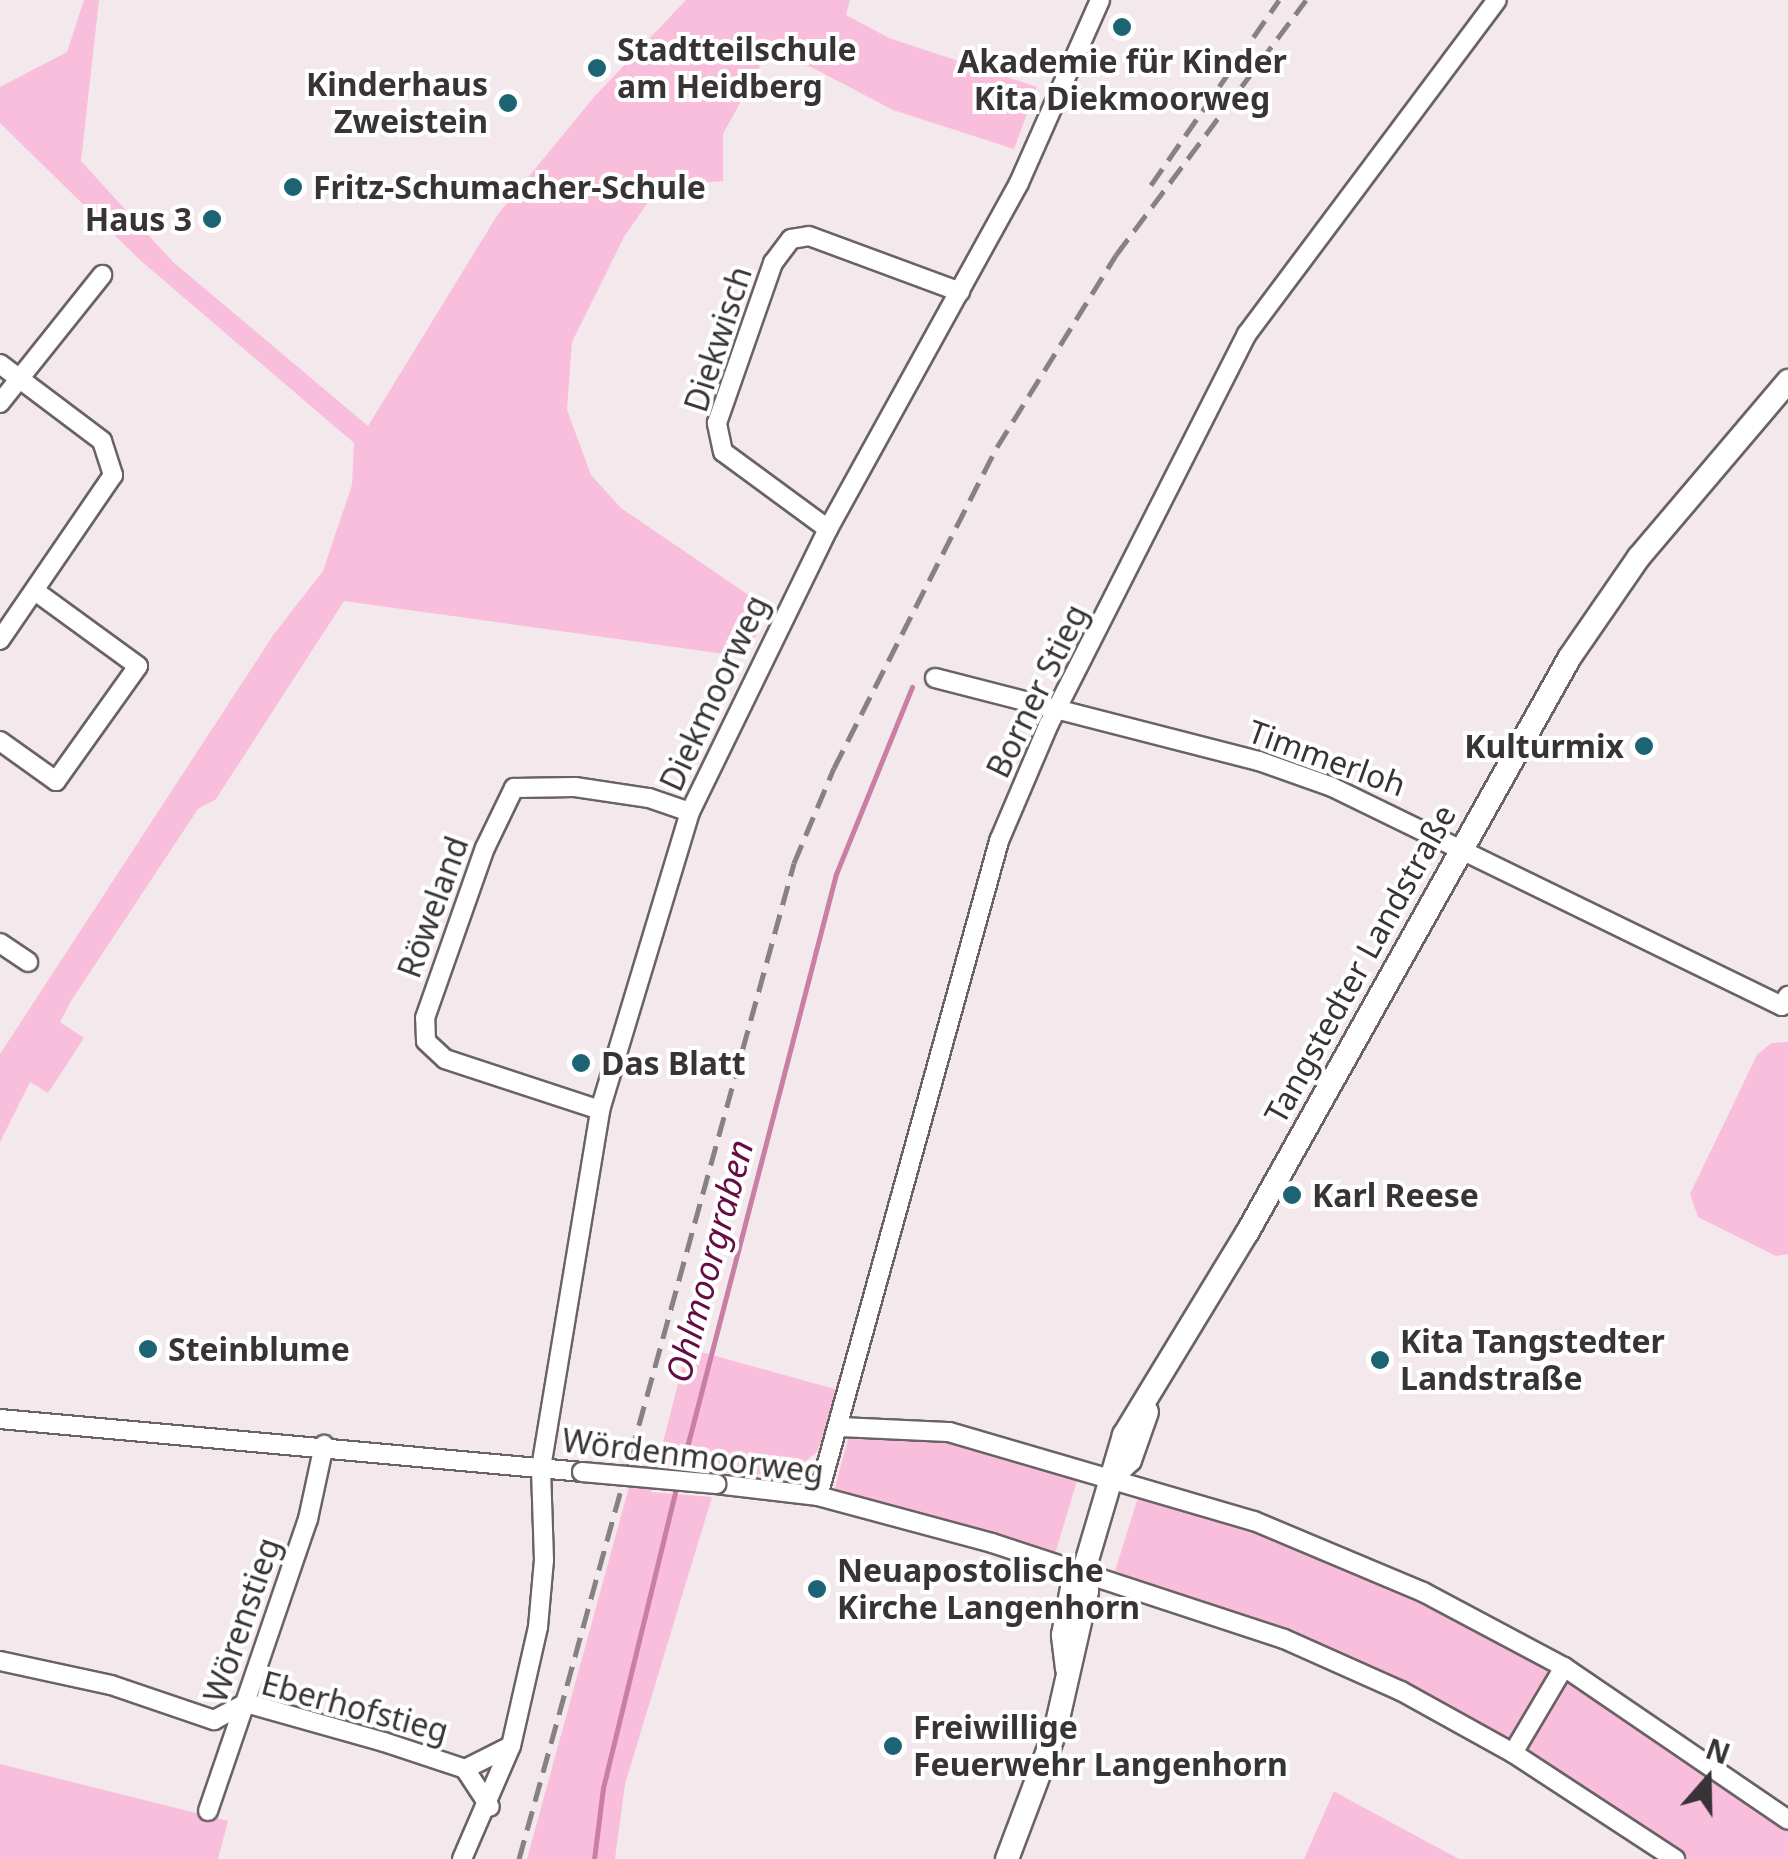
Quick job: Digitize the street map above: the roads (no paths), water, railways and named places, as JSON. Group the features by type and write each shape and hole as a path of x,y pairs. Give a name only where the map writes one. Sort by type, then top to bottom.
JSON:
{"street":[{"name":"Diekmoorweg","path":"462,1859 490,1807 511,1746 538,1627 544,1560 541,1468 600,1110 690,812 828,529 1019,183 1100,0"},
{"name":"Borner Stieg","path":"818,1496 1000,841 1060,707 1248,334 1301,254 1497,0"},
{"name":"Diekwisch","path":"828,529 723,452 717,423 773,263 791,239 809,236 960,292"},
{"path":"0,403 102,275"},
{"path":"0,364 102,441 112,457 106,489 0,640"},
{"name":"Tangstedter Landstraße","path":"1007,1859 1043,1773 1088,1591 1084,1570 1112,1476 1130,1460 1150,1399 1462,846 1604,606 1788,380"},
{"path":"0,742 56,780 138,666 35,591"},
{"name":"Timmerloh","path":"936,678 1060,707 1278,767 1462,846 1786,1004"},
{"name":"Röweland","path":"600,1110 445,1059 429,1046 423,1024 485,848 514,788 575,787 649,798 690,812"},
{"path":"0,943 28,962"},
{"name":"Wördenmoorweg","path":"0,1419 324,1445 818,1496 1084,1570 1284,1639 1401,1691 1513,1753 1675,1859"},
{"name":"Wördenmoorweg","path":"839,1426 949,1432 1112,1476 1254,1521 1423,1592 1564,1668 1788,1820"},
{"name":"Wörenstieg","path":"208,1811 308,1519 324,1445"},
{"name":"Eberhofstieg","path":"0,1661 79,1676 214,1720 246,1703 465,1769 490,1807"},
{"path":"1513,1753 1564,1668"},
{"name":"Eberhofstieg","path":"465,1769 511,1746"}],"waterway":[{"name":"Ohlmoorgraben","path":"680,1474 836,874 912,687"},
{"name":"Ohlmoorgraben","path":"594,1859 603,1788 677,1485"}],"railway":[{"path":"1151,185 1279,0"},
{"path":"519,1859 794,863 834,768 997,447 1116,255 1306,0"}],"place":[{"name":"Akademie für Kinder Kita Diekmoorweg","path":"1122,27"},
{"name":"Stadtteilschule am Heidberg","path":"597,68"},
{"name":"Kinderhaus Zweistein","path":"508,103"},
{"name":"Fritz-Schumacher-Schule","path":"293,187"},
{"name":"Haus 3","path":"212,219"},
{"name":"Kulturmix","path":"1644,746"},
{"name":"Das Blatt","path":"581,1063"},
{"name":"Karl Reese","path":"1292,1195"},
{"name":"Steinblume","path":"148,1349"},
{"name":"Kita Tangstedter Landstraße","path":"1380,1360"},
{"name":"Neuapostolische Kirche Langenhorn","path":"817,1589"},
{"name":"Freiwillige Feuerwehr Langenhorn","path":"893,1746"}]}
